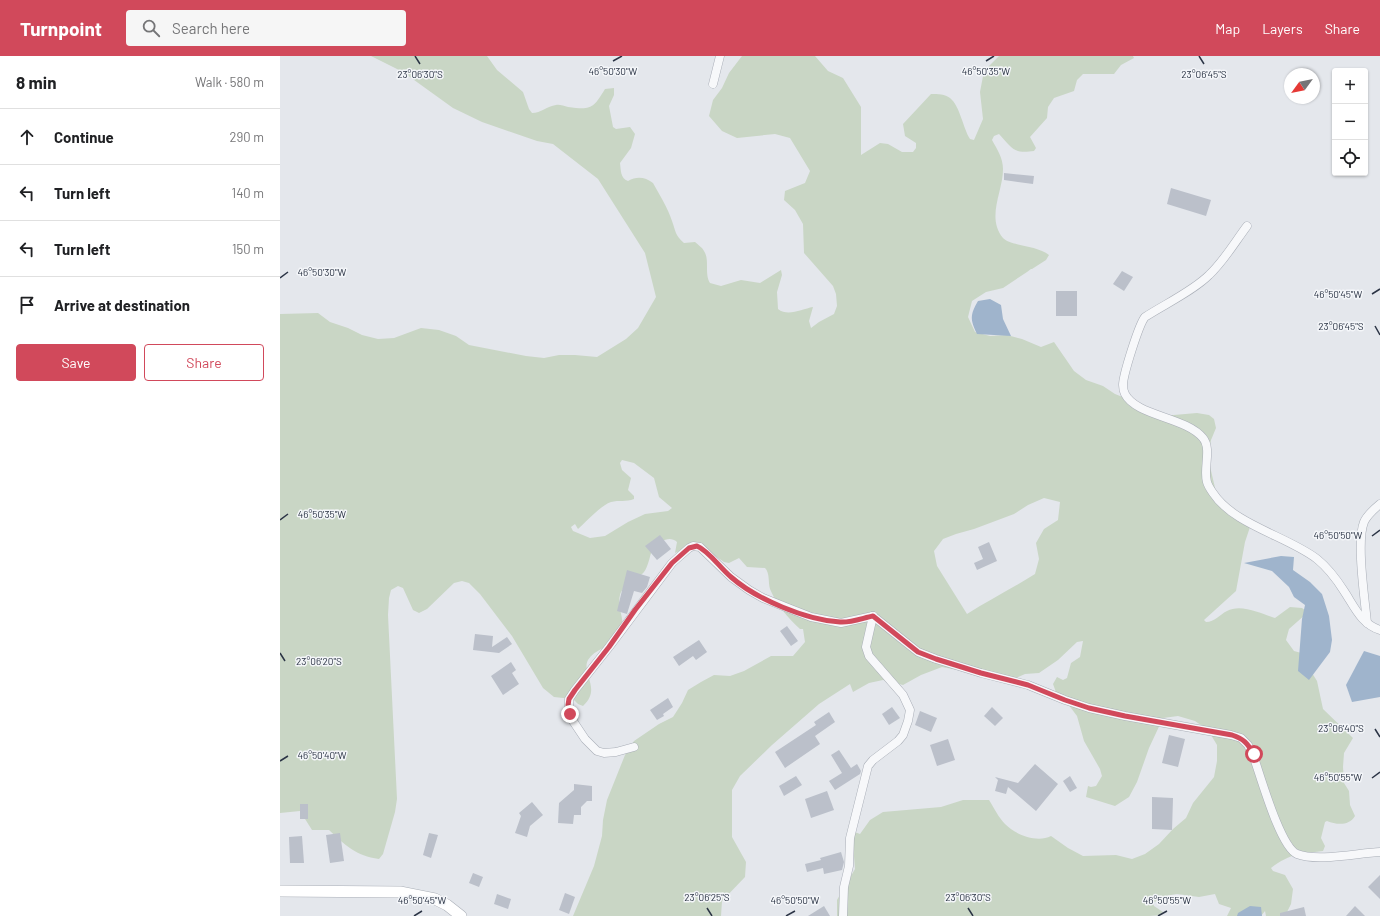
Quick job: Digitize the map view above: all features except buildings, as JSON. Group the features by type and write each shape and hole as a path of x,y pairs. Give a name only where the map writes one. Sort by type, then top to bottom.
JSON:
{"street":[{"path":"713,84 720,56"},
{"path":"1247,226 1223,259 1209,275 1194,287 1142,320 1135,338 1123,384 1125,394 1135,405 1180,423 1202,437 1206,444 1207,482 1221,503 1236,515 1298,547 1317,559 1344,590 1358,614 1367,623 1380,630"},
{"path":"1367,623 1362,574 1362,528 1373,510 1380,504"},
{"path":"634,748 604,753 597,751 573,721 569,710 569,699 672,563 689,548 693,546 700,547 731,577 748,590 788,608 811,616 841,623 873,616"},
{"path":"873,616 918,652 936,659 981,673 1028,685 1089,708 1241,738 1254,754 1278,827 1291,850 1297,854 1322,857 1380,852"},
{"path":"843,916 844,887 849,866 850,838 868,766 903,735 910,710 903,695 869,656 866,647 873,616"},
{"path":"280,891 400,892 435,899 461,916"}],"green space":[{"path":"371,56 487,56 497,70 523,92 532,113 557,105 576,108 591,107 605,89 614,88 614,95 609,106 613,127 616,129 630,127 635,134 631,148 620,163 621,174 625,180 628,181 635,178 641,178 647,179 653,183 664,202 679,238 684,243 695,242 704,251 707,258 707,275 710,283 721,286 741,280 760,283 781,270 782,275 777,292 778,309 786,312 795,312 813,307 809,321 811,328 834,314 837,306 836,294 833,286 804,253 803,224 795,210 784,200 785,191 805,183 810,171 790,138 775,134 737,138 722,131 709,116 713,100 722,88 729,73 742,56 815,56 828,71 843,78 861,107 861,155 880,143 888,144 902,152 913,152 916,148 916,143 905,136 903,124 931,94 939,94 950,98 959,112 970,139 974,140 983,119 980,92 984,71 999,56 1133,56 1134,58 1121,65 1114,74 1083,74 1077,80 1074,91 1054,98 1048,107 1047,118 1030,137 1036,148 1034,151 1017,151 999,134 994,136 992,140 998,150 1003,165 996,213 998,230 1006,241 1038,249 1049,255 1046,260 1003,288 986,292 972,301 968,317 975,332 990,336 1007,335 1022,339 1041,347 1054,342 1074,371 1086,380 1103,386 1115,394 1125,398 1130,406 1162,416 1197,413 1209,415 1214,419 1216,428 1211,440 1208,458 1216,492 1250,527 1245,542 1236,591 1204,620 1206,622 1212,621 1227,611 1239,608 1251,610 1275,618 1290,607 1302,608 1306,611 1306,614 1289,629 1286,640 1294,651 1305,654 1307,665 1317,681 1323,709 1353,738 1344,753 1343,767 1344,783 1349,791 1350,805 1355,816 1350,822 1342,824 1327,821 1325,822 1321,838 1325,846 1323,851 1290,857 1284,859 1271,868 1273,871 1285,875 1293,889 1291,904 1285,916 1266,916 1265,911 1261,916 1227,916 1231,908 1219,904 1215,894 1199,897 1177,894 1165,896 1153,903 1154,906 1163,912 1162,915 1150,916 837,916 837,900 855,869 852,831 860,834 870,820 883,812 941,807 963,800 989,800 1005,824 1015,832 1027,837 1039,839 1051,836 1083,856 1116,855 1132,859 1145,854 1159,844 1186,818 1193,803 1214,777 1217,761 1217,745 1208,730 1195,721 1178,716 1163,718 1149,748 1137,782 1129,797 1115,806 1086,797 1088,786 1096,786 1102,776 1100,769 1084,741 1077,716 1068,704 1057,695 1053,684 1057,677 1063,680 1067,678 1071,663 1080,657 1083,641 1077,642 1058,660 1039,673 1025,674 1016,678 994,677 942,667 921,675 903,685 883,680 869,683 853,692 850,684 819,704 772,745 740,776 732,790 732,837 746,862 745,877 722,901 721,916 573,916 594,866 602,836 603,820 607,800 625,755 634,741 659,724 673,717 688,690 701,682 714,675 730,676 744,671 771,656 793,656 805,642 803,629 800,629 787,615 773,595 770,589 768,572 765,568 747,567 739,558 729,563 724,562 695,544 675,553 677,542 671,539 665,540 653,546 644,572 627,585 622,591 619,599 622,619 621,628 615,639 609,645 594,653 588,660 587,670 591,693 583,706 578,704 573,699 554,697 543,688 512,636 480,594 469,583 462,581 454,583 427,609 419,613 413,610 403,588 398,586 391,590 388,615 397,799 395,812 383,854 379,859 371,858 351,849 329,830 312,830 300,811 280,813 280,314 318,313 330,322 348,328 362,335 378,339 394,338 421,328 439,330 456,336 469,345 526,356 544,358 559,355 597,357 626,339 638,328 656,297 645,253 598,179 553,144 537,141 482,122 453,108 403,72","holes":["622,460 634,463 654,478 659,497 672,508 668,511 645,514 605,536 590,538 573,531 571,527 575,524 578,529 598,510 607,504 614,501 634,499 634,496 628,490 631,478 622,470 620,463","1044,498 1060,502 1058,520 1044,529 1036,543 1039,559 1035,574 967,614 937,566 934,551 943,539 1014,514 1028,505"]}],"water":[{"path":"990,299 1001,305 1003,319 1011,336 977,334 972,321 973,310 978,301"},
{"path":"1281,556 1294,557 1293,570 1310,582 1322,594 1329,616 1332,640 1330,652 1309,680 1298,671 1302,619 1305,605 1294,597 1289,587 1272,571 1244,563"},
{"path":"1364,651 1380,656 1380,697 1352,702 1346,685"},
{"path":"1250,906 1261,907 1262,916 1237,916 1238,913"}],"route":[{"path":"570,714 568,705 569,699 635,610 672,563 689,548 697,546 705,551 731,577 748,590 788,608 811,616 841,623 873,616 918,652 936,659 981,673 1028,685 1089,708 1232,735 1241,738 1254,754"}]}
